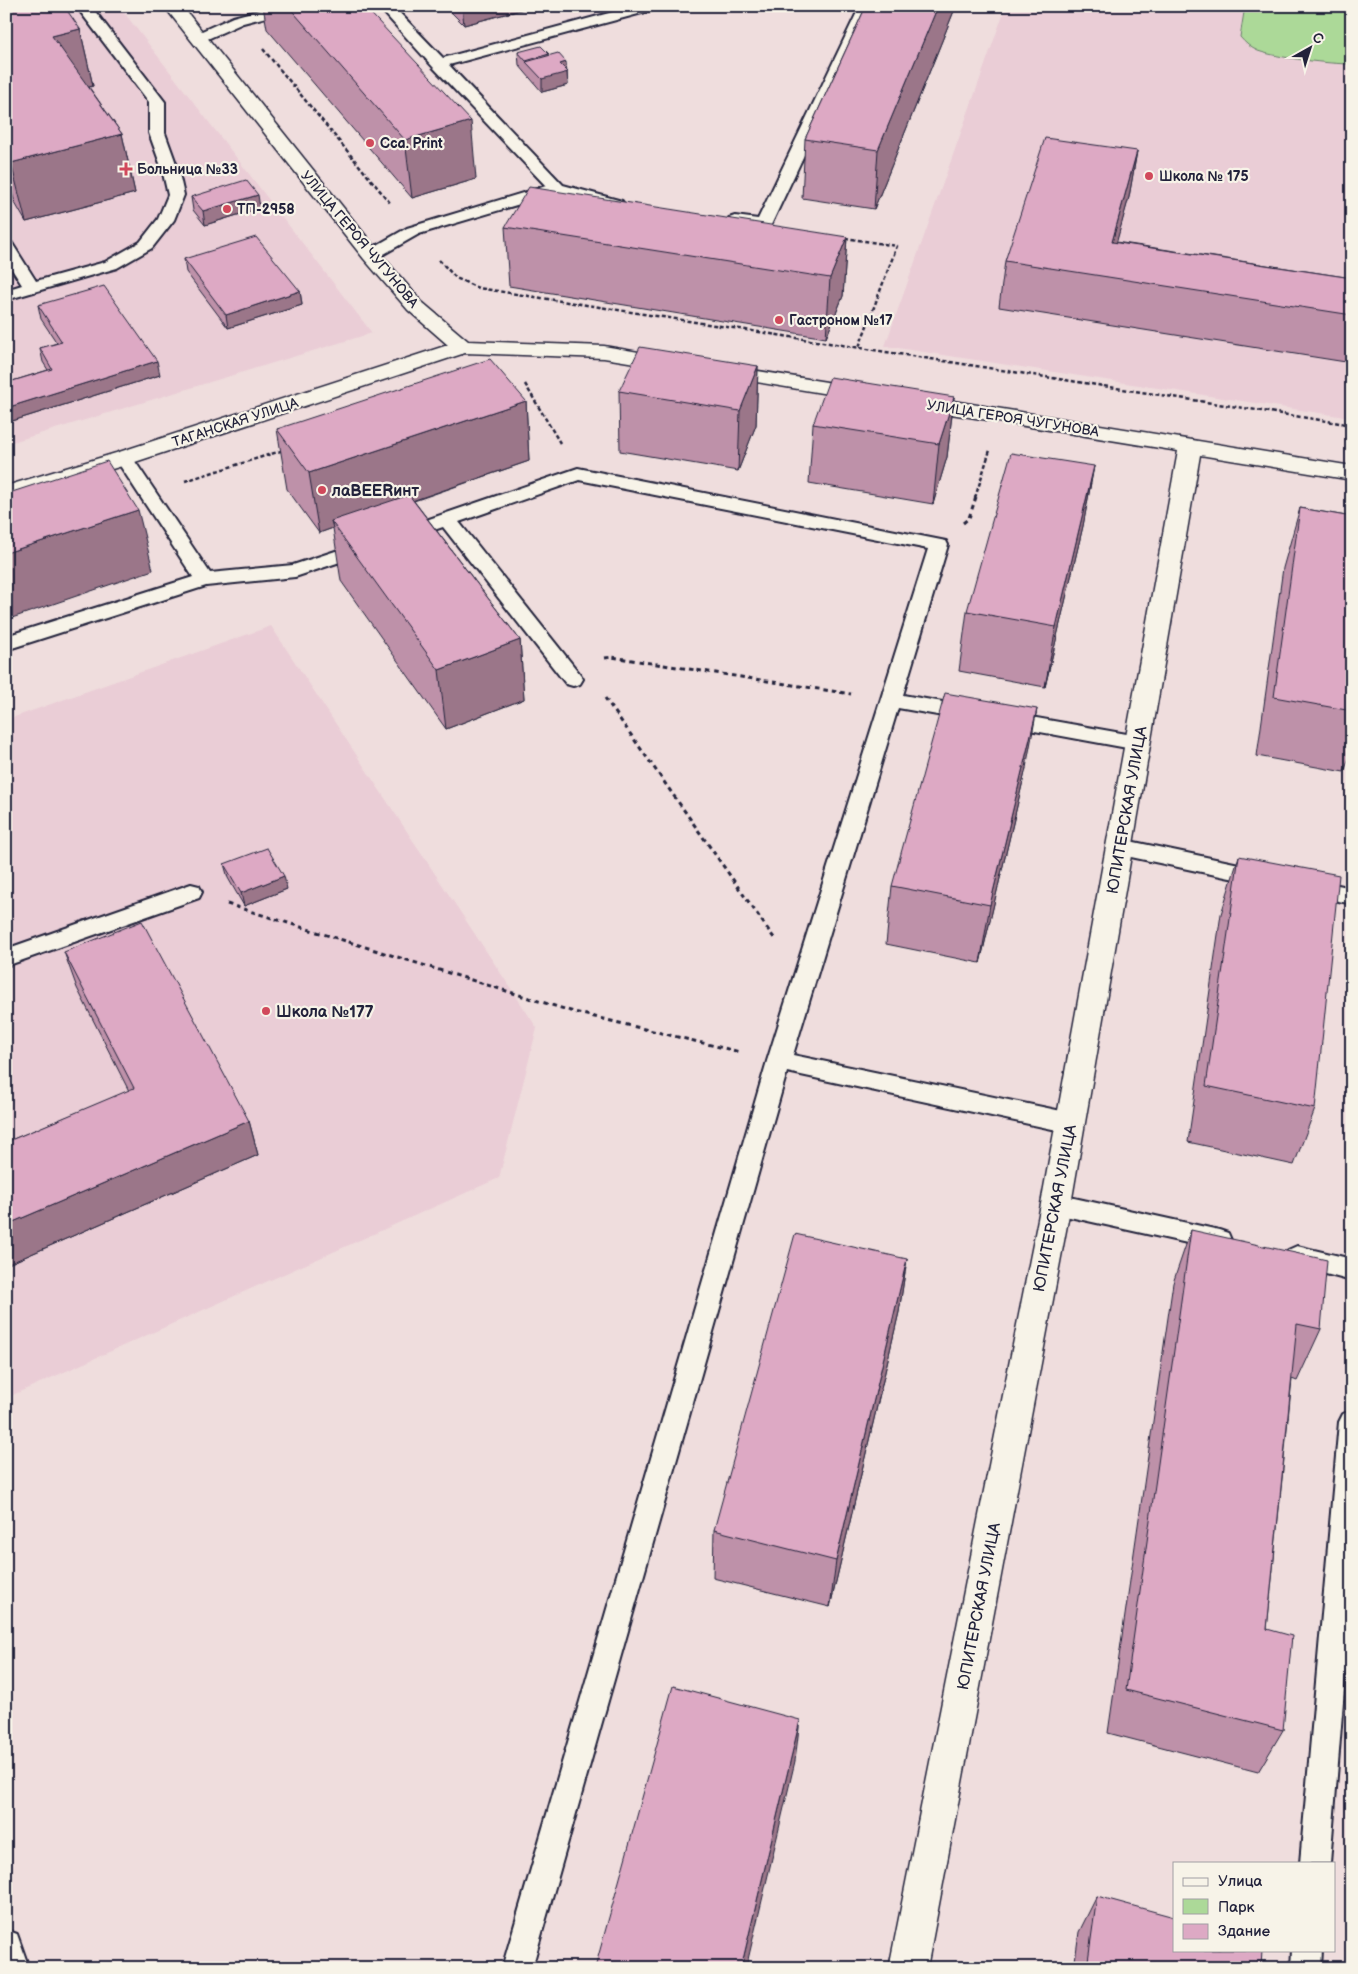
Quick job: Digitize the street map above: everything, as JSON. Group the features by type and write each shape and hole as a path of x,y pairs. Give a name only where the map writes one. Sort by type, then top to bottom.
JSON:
{"street":[{"name":"УЛИЦА ГЕРОЯ ЧУГУНОВА","path":"173,6 371,255 415,306 463,347 604,352 1352,473"},
{"name":"ТАГАНСКАЯ УЛИЦА","path":"6,494 124,458 463,347"},
{"name":"ЮПИТЕРСКАЯ УЛИЦА","path":"908,1968 1056,1204 1190,447"}],"lane":[{"path":"6,295 111,265 146,245 166,220 176,195 170,170 157,133 157,102 83,6"},
{"path":"198,38 238,20 292,6"},
{"path":"385,6 557,188"},
{"path":"438,64 652,6"},
{"path":"724,220 763,225 867,6"},
{"path":"371,255 413,231 557,188 628,206"},
{"path":"6,246 32,288"},
{"path":"124,458 205,580"},
{"path":"6,644 205,580 295,571 578,474 939,545 779,1062 516,1968"},
{"path":"447,519 568,673"},
{"path":"891,700 1138,742"},
{"path":"1120,847 1352,896"},
{"path":"6,958 191,892"},
{"path":"779,1062 1071,1122"},
{"path":"1056,1204 1237,1244"},
{"path":"1275,1253 1352,1270"},
{"path":"1314,1862 1352,1422"},
{"path":"6,1945 14,1968"},
{"path":"1306,1968 1307,1952"}],"path":[{"path":"238,20 413,231 456,278 478,288 1352,425"},
{"path":"839,237 897,246 859,347"},
{"path":"939,545 969,518 1000,416 994,369"},
{"path":"524,384 578,474"},
{"path":"568,673 612,657 891,700"},
{"path":"600,690 804,981"},
{"path":"191,892 574,1012 779,1062"}],"shaded area":[{"name":"Больница №33","path":"6,6 119,6 372,333 6,444"},
{"name":"Школа № 175","path":"1006,6 1352,6 1352,418 885,346"},
{"name":"Школа №177","path":"271,626 537,1028 499,1178 6,1398 6,720"}],"green space":[{"path":"1245,6 1352,6 1352,64 1318,62 1267,54 1255,50 1240,37"}],"building":[{"path":"6,6 64,6 80,29 52,36 122,134 11,163 6,156"},
{"path":"288,6 364,6 471,121 405,140"},
{"path":"866,6 938,6 878,150 805,139"},
{"path":"541,46 549,54 526,61 518,52"},
{"path":"558,53 566,62 560,64 568,72 542,79 526,62"},
{"path":"1045,138 1137,151 1112,242 1352,278 1352,315 1005,261"},
{"path":"246,180 258,195 203,211 191,197"},
{"path":"529,187 847,237 830,278 505,227"},
{"path":"256,237 300,291 226,315 184,259"},
{"path":"104,286 157,361 6,408 6,383 52,369 40,348 62,342 38,305"},
{"path":"640,347 758,366 740,411 619,391"},
{"path":"490,359 526,401 309,473 277,429"},
{"path":"830,377 954,397 939,444 813,424"},
{"path":"1011,453 1094,466 1056,627 967,611"},
{"path":"107,461 138,510 6,553 6,494"},
{"path":"409,495 520,640 439,670 331,521"},
{"path":"1300,508 1352,517 1352,711 1274,697"},
{"path":"945,693 1037,709 990,905 892,886"},
{"path":"267,848 284,876 241,893 224,864"},
{"path":"1239,856 1339,875 1315,1109 1206,1086"},
{"path":"142,921 249,1121 6,1225 6,1142 134,1088 64,952"},
{"path":"1191,1230 1327,1260 1321,1329 1297,1324 1267,1629 1292,1636 1283,1730 1126,1690"},
{"path":"795,1234 907,1259 836,1561 714,1530"},
{"path":"673,1686 800,1720 741,1968 595,1968"},
{"path":"1097,1896 1173,1917 1173,1952 1262,1952 1261,1968 1087,1968"}],"place":[{"name":"Cca. Print","path":"370,143"},
{"name":"Больница №33","path":"126,169"},
{"name":"Школа № 175","path":"1149,176"},
{"name":"ТП-2958","path":"227,209"},
{"name":"Гастроном №17","path":"779,320"},
{"name":"лаBEERинт","path":"322,490"},
{"name":"Школа №177","path":"266,1011"}]}
